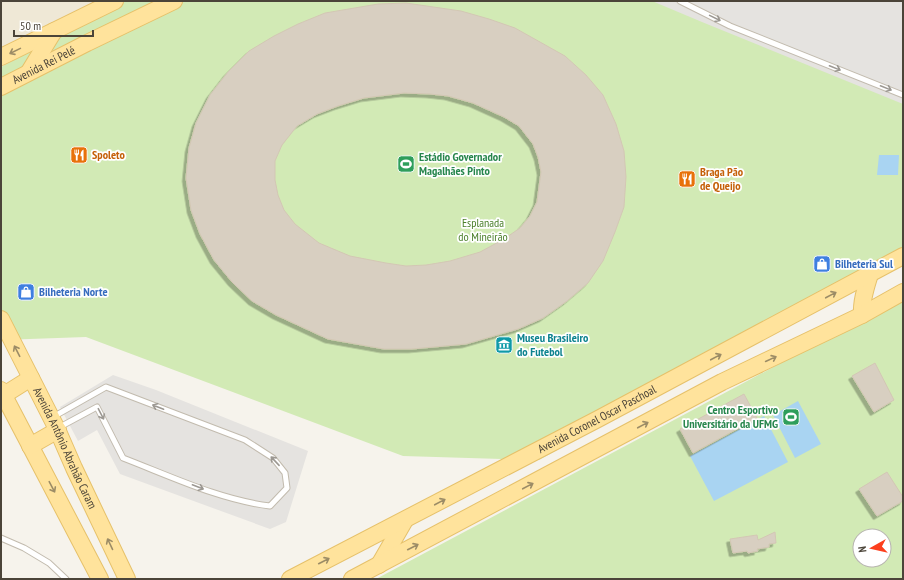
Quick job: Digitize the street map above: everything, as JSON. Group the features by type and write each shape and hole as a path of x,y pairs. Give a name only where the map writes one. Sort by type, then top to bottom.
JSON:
{"main road":[{"path":"1,58 115,1"},
{"name":"Avenida Rei Pelé","path":"1,87 174,1"},
{"path":"29,72 54,31"},
{"name":"Avenida Coronel Oscar Paschoal","path":"290,579 693,369 903,256"},
{"path":"862,315 864,291 870,274"},
{"path":"352,579 722,382 862,315 903,292"},
{"name":"Avenida Antônio Abrahão Caram","path":"1,319 55,425 126,579"},
{"path":"693,369 722,382"},
{"path":"31,378 2,392 11,413 100,579"},
{"path":"30,446 55,425"},
{"path":"378,564 405,520"}],"lane":[{"path":"680,1 730,26 903,95"},
{"path":"106,387 245,440 273,458 285,474 286,488 270,506 252,504 224,496 123,458 97,407 55,425 106,387"},
{"path":"1,538 24,548 49,563 66,579"}],"shaded area":[{"path":"1,1 96,1 1,49"},
{"path":"652,1 903,1 903,104 702,22"},
{"path":"113,375 156,390 308,451 286,522 270,529 120,474 97,430 78,441 60,407"}],"green space":[{"name":"Esplanada do Mineirão","path":"126,1 903,1 903,264 691,375 539,460 403,456 86,337 1,340 1,67"},
{"name":"Centro Esportivo Universitário da UFMG","path":"903,298 903,579 376,579"}],"water":[{"path":"879,155 899,155 898,175 877,175"},
{"path":"798,401 821,444 795,458 773,415"},
{"path":"764,416 788,462 714,501 690,456"}],"building":[{"name":"Estádio Governador Magalhães Pinto","path":"406,3 461,11 515,28 565,56 586,75 603,95 616,124 624,151 626,177 624,207 603,261 588,283 567,301 543,318 518,329 466,344 412,349 384,349 328,339 276,315 252,301 232,282 214,260 200,234 191,210 186,178 189,148 196,123 210,95 228,72 249,51 274,36 325,13 378,4","holes":["404,93 448,96 473,103 504,117 519,126 533,144 538,157 541,172 537,202 530,216 520,228 504,239 480,252 450,261 426,265 406,266 350,256 319,243 295,224 284,210 278,195 275,180 275,161 282,145 297,126 317,114 364,98"]},
{"path":"875,363 894,400 874,412 852,376"},
{"path":"744,394 757,418 693,453 680,429"},
{"path":"887,472 903,497 903,501 877,516 859,489"},
{"path":"775,532 776,543 769,544 769,547 757,549 758,551 748,553 747,551 733,553 730,539 757,535 758,540"}],"place":[{"name":"Spoleto","path":"79,155"},
{"name":"Estádio Governador Magalhães Pinto","path":"406,164"},
{"name":"Braga Pão de Queijo","path":"687,179"},
{"name":"Bilheteria Sul","path":"822,264"},
{"name":"Bilheteria Norte","path":"26,292"},
{"name":"Museu Brasileiro do Futebol","path":"504,345"},
{"name":"Centro Esportivo Universitário da UFMG","path":"791,417"}]}
